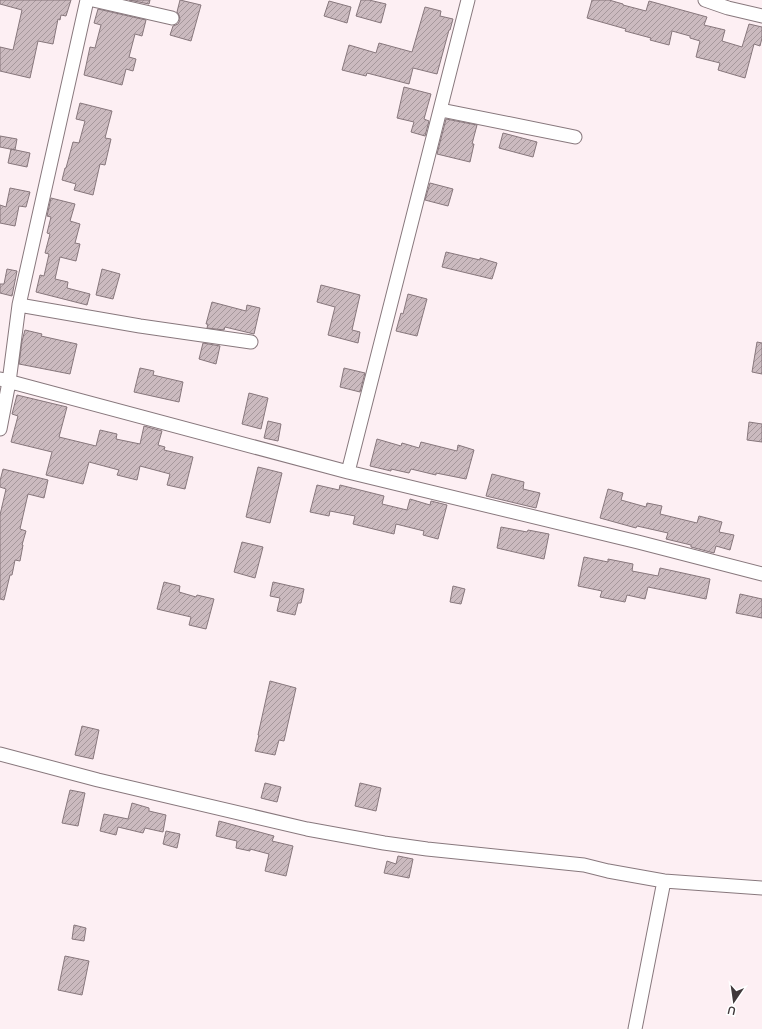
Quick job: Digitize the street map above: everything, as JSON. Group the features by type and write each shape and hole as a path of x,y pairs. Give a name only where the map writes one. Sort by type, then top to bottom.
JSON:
{"street":[{"path":"0,429 4,381 19,305 87,0"},
{"path":"93,0 172,18"},
{"path":"348,472 468,0"},
{"path":"705,0 728,8 762,16"},
{"path":"441,110 575,137"},
{"path":"19,305 140,326 251,342"},
{"path":"4,381 348,472 638,542 762,574"},
{"path":"0,754 98,780 307,829 384,843 427,849 584,865 664,881 762,888"},
{"path":"635,1029 664,881"}],"building":[{"path":"0,0 71,0 66,16 61,15 60,20 58,19 53,44 38,41 30,78 0,71 0,47 13,50 22,10 0,4"},
{"path":"129,0 150,0 149,4"},
{"path":"180,0 201,5 191,41 170,35 173,26 178,24 180,20 177,12"},
{"path":"361,0 369,0 386,4 381,23 356,16"},
{"path":"592,0 609,0 646,11 649,1 707,17 704,25 725,30 722,41 742,47 749,24 762,27 762,38 760,46 754,44 745,78 718,70 720,63 696,57 700,41 690,38 690,36 672,31 669,45 650,40 651,38 625,31 626,29 587,18"},
{"path":"329,1 351,7 347,23 324,16"},
{"path":"425,7 441,11 440,16 453,19 437,74 413,68 409,84 367,73 366,76 342,70 349,45 376,53 379,43 412,52"},
{"path":"98,9 146,20 142,36 135,34 129,57 136,59 133,71 126,69 122,85 84,75 90,47 95,48 101,25 94,23"},
{"path":"404,87 431,94 424,119 429,121 425,136 411,132 414,122 397,118"},
{"path":"80,103 112,111 105,138 111,139 105,165 100,164 93,195 74,190 76,184 62,180 73,142 79,143 85,121 76,119"},
{"path":"446,119 477,125 472,144 474,144 470,162 437,154"},
{"path":"503,133 537,142 533,157 499,148"},
{"path":"0,136 17,139 15,150 0,147"},
{"path":"11,149 30,153 27,167 8,163"},
{"path":"430,183 453,189 448,206 425,200"},
{"path":"10,188 30,192 26,207 19,206 15,226 0,223 0,205 6,207"},
{"path":"51,198 75,204 70,221 80,224 75,243 80,244 76,261 60,257 55,279 68,282 67,288 90,294 87,305 36,292 40,275 44,276 49,254 45,253 50,234 47,233 51,217 47,216"},
{"path":"446,252 480,260 480,258 497,263 492,279 442,267"},
{"path":"7,269 17,271 12,296 0,293 0,284 4,284"},
{"path":"102,269 120,274 113,299 96,295"},
{"path":"321,285 360,295 352,330 360,332 358,343 328,335 335,307 317,302"},
{"path":"408,294 427,299 417,336 396,331 401,313 403,314"},
{"path":"212,302 246,311 247,305 260,308 254,334 225,327 224,330 207,328 208,324 206,324"},
{"path":"25,330 42,334 41,336 77,344 70,374 19,364"},
{"path":"757,342 762,343 762,374 752,372"},
{"path":"203,343 220,346 216,364 199,359"},
{"path":"140,368 154,371 153,375 183,382 179,402 134,392"},
{"path":"344,368 365,373 360,392 340,387"},
{"path":"249,393 268,398 261,429 242,424"},
{"path":"17,395 67,407 59,437 96,446 100,430 117,434 116,439 140,444 144,426 162,431 158,445 165,447 164,450 193,457 185,489 167,485 170,474 140,466 137,480 117,475 119,470 89,462 83,484 46,475 52,452 11,442 18,416 12,414"},
{"path":"268,421 281,424 278,441 264,438"},
{"path":"749,422 762,424 762,442 747,440"},
{"path":"377,439 401,446 402,443 419,448 421,442 457,451 458,445 474,450 466,479 436,473 436,475 411,469 409,473 391,469 391,471 370,466"},
{"path":"258,467 282,473 270,523 246,517"},
{"path":"3,469 48,480 44,498 28,494 20,529 26,531 20,561 15,560 4,600 0,599 0,515 6,489 0,487"},
{"path":"492,474 524,482 523,489 540,493 536,508 486,496"},
{"path":"317,485 339,490 340,485 384,496 382,504 407,510 410,499 430,505 431,501 447,505 438,539 423,535 424,531 396,524 394,534 353,524 355,516 330,511 329,516 310,512"},
{"path":"608,489 623,493 621,500 646,507 647,503 662,506 660,514 697,523 699,516 722,522 719,532 734,535 730,550 716,546 714,553 691,547 691,545 666,539 668,533 637,526 636,528 600,518"},
{"path":"501,527 549,534 544,559 497,548"},
{"path":"242,542 263,547 255,578 234,572"},
{"path":"584,557 608,562 608,559 633,564 632,571 658,576 660,568 710,579 706,599 648,587 645,599 627,595 625,602 600,597 602,591 578,586"},
{"path":"164,582 180,586 179,592 196,597 197,595 214,599 206,629 189,625 191,617 157,609"},
{"path":"273,582 304,589 301,603 298,603 295,615 277,611 280,598 270,596"},
{"path":"453,586 465,589 461,604 450,602"},
{"path":"740,594 762,599 762,618 736,613"},
{"path":"270,681 296,688 284,741 279,740 275,755 255,751"},
{"path":"82,726 99,730 93,759 75,755"},
{"path":"265,783 281,787 277,802 261,798"},
{"path":"360,783 381,788 376,811 355,806"},
{"path":"70,790 85,793 78,826 62,823"},
{"path":"132,803 149,808 149,811 166,815 163,832 145,828 143,833 118,827 116,835 100,831 104,814 128,819"},
{"path":"219,821 274,836 272,841 293,846 286,876 265,871 269,854 250,849 250,851 236,848 237,841 216,836"},
{"path":"166,831 180,834 177,848 163,844"},
{"path":"398,856 413,859 409,878 384,873 387,861 396,864"},
{"path":"74,925 86,928 84,941 72,939"},
{"path":"65,956 89,961 82,995 58,990"}]}
